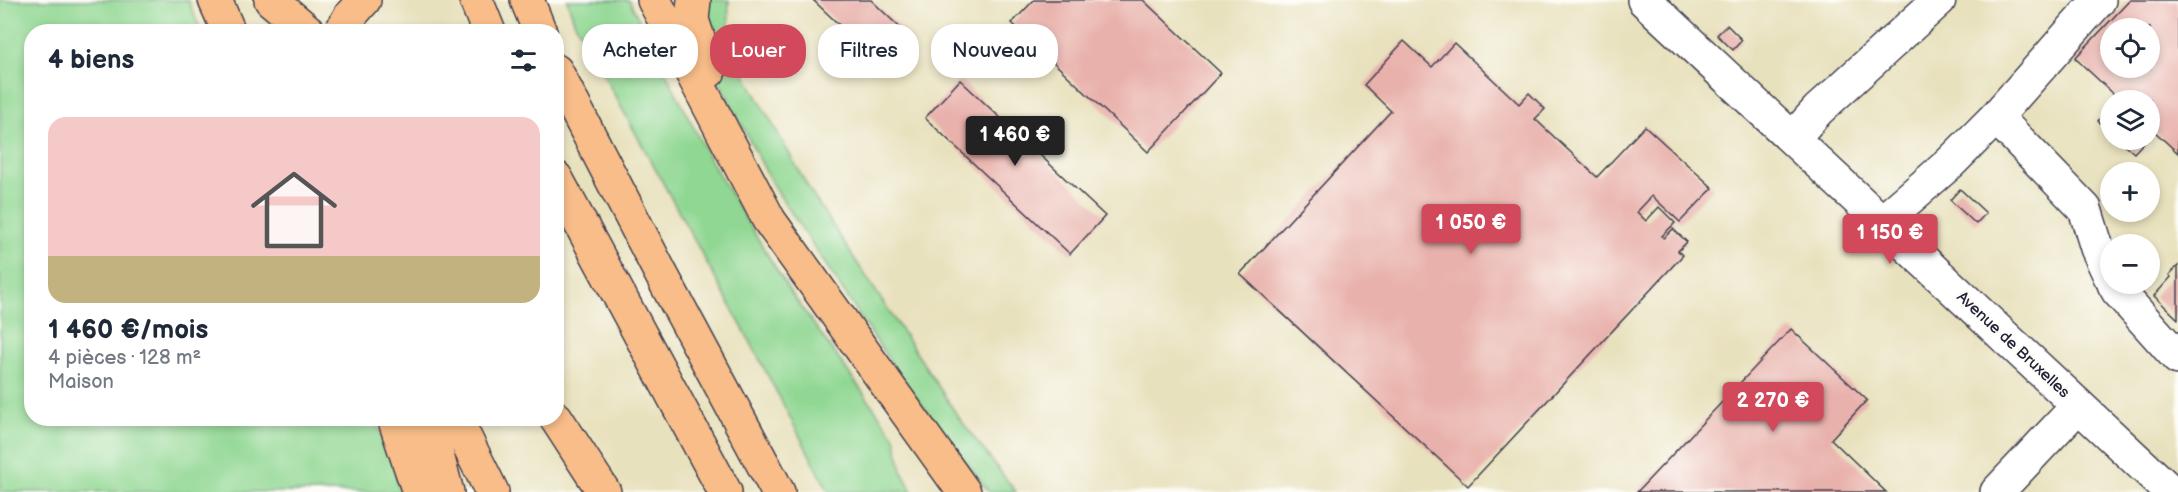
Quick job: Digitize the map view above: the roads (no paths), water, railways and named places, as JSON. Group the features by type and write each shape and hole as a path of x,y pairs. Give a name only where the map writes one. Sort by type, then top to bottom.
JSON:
{"main road":[{"path":"215,0 226,24"},
{"path":"271,0 300,24"},
{"path":"346,24 364,0"},
{"path":"476,0 486,24"},
{"path":"527,0 537,24"},
{"path":"654,0 769,220 964,492"},
{"path":"694,0 692,20 703,57 769,220"},
{"path":"564,86 778,492"},
{"path":"564,193 725,492"},
{"path":"660,272 795,492"},
{"path":"397,426 419,492"},
{"path":"429,426 447,492"},
{"path":"459,426 492,492"},
{"path":"561,426 604,492"}],"street":[{"name":"Avenue de Bruxelles","path":"1644,0 2171,492"},
{"path":"1793,138 1818,110 1939,0"},
{"path":"1882,222 1950,163 1996,117 2099,0"},
{"path":"1996,117 2085,209 2100,254"},
{"path":"2121,294 2178,358"},
{"path":"1997,492 2078,406"}]}
